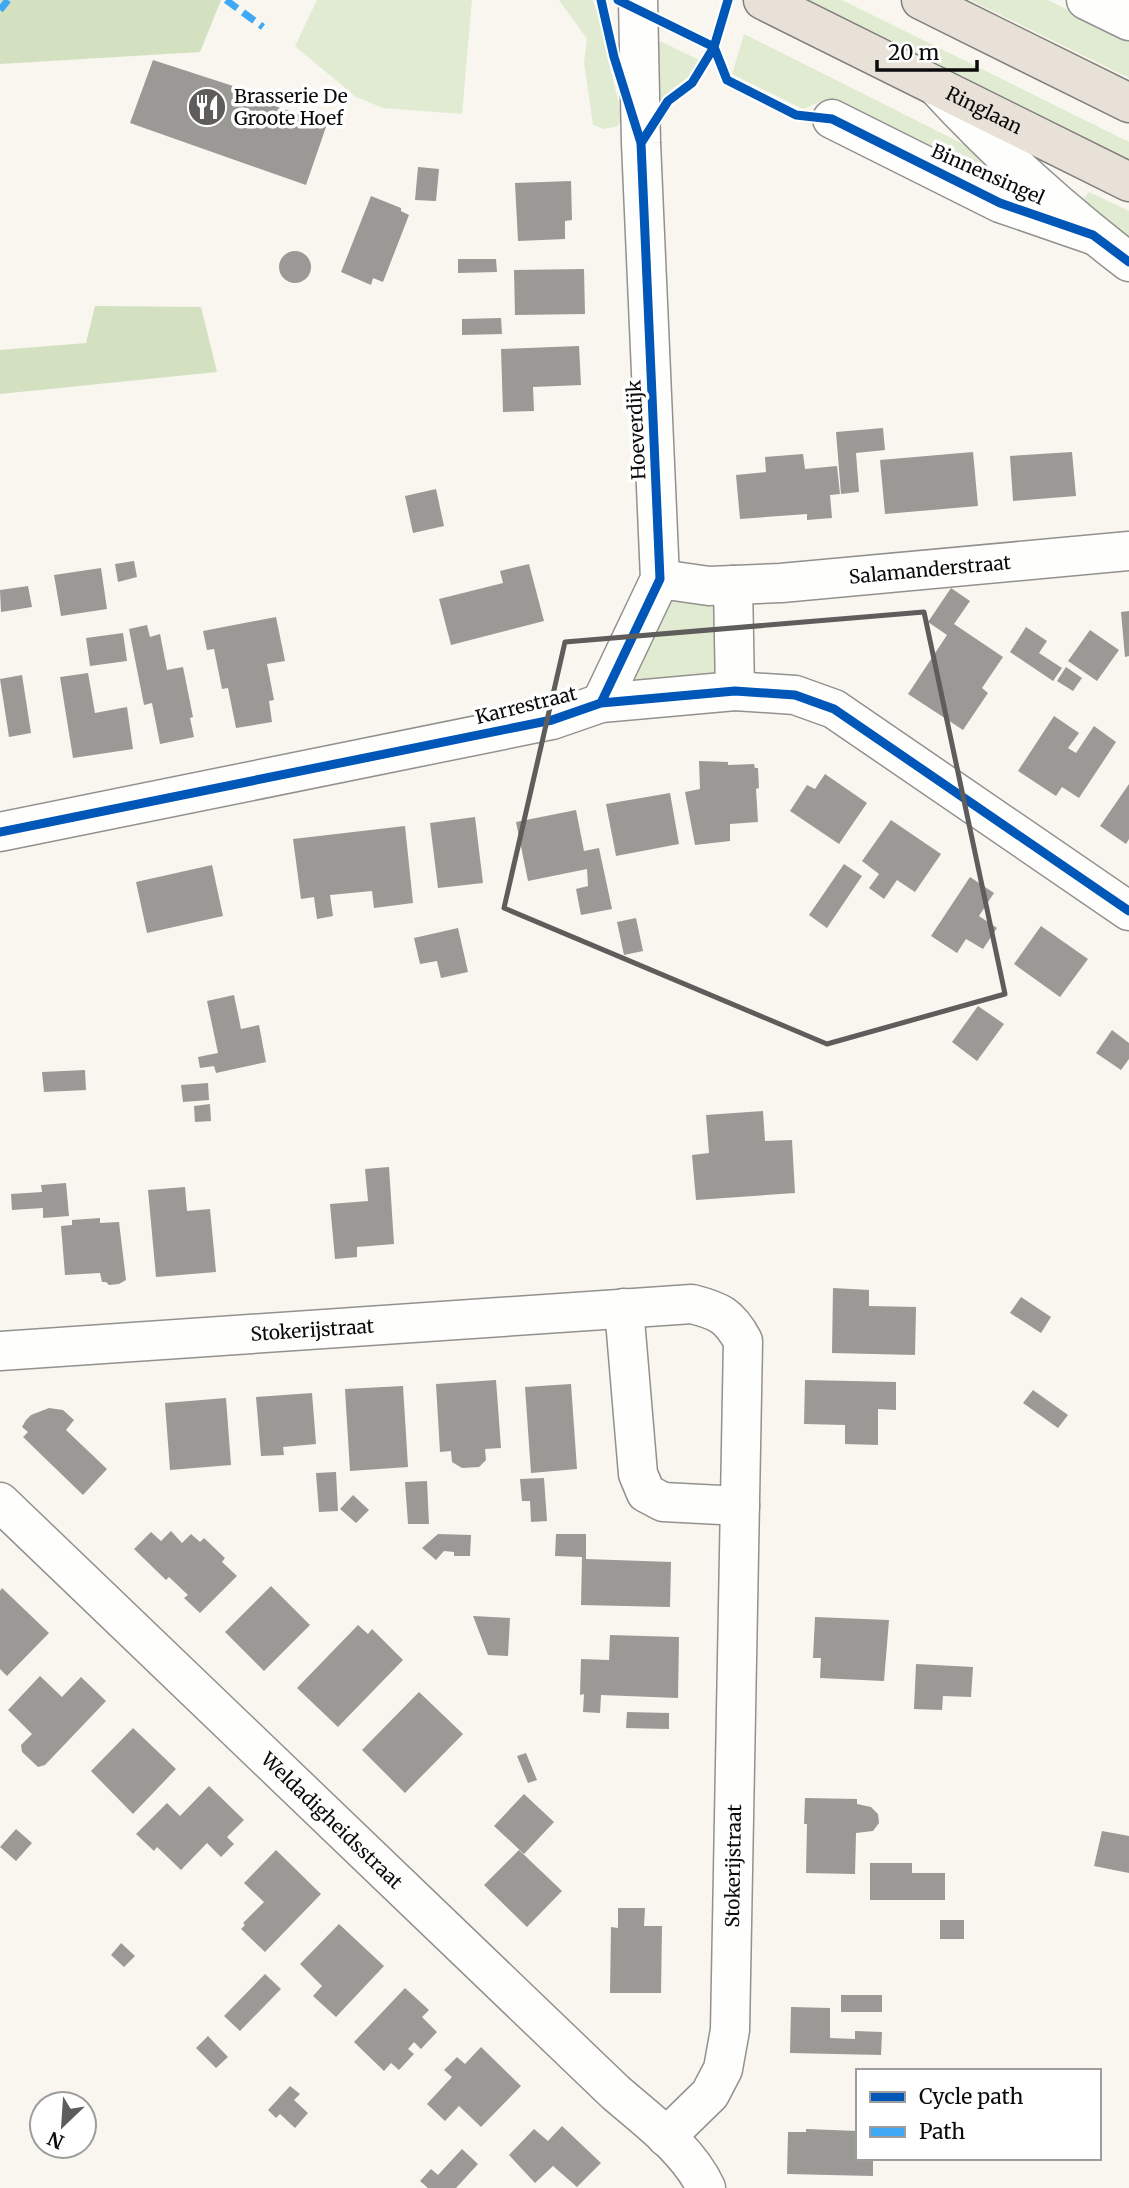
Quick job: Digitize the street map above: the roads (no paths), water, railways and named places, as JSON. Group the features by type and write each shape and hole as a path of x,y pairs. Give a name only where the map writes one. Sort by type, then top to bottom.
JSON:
{"highway":[{"name":"Ringlaan","path":"763,0 1129,182"},
{"path":"921,0 1129,103"}],"street":[{"name":"Hoeverdijk","path":"601,703 660,579 641,143 638,0"},
{"path":"1086,0 1129,21"},
{"name":"Binnensingel","path":"934,85 986,140 1129,262"},
{"name":"Binnensingel","path":"832,120 1000,203 1093,234"},
{"name":"Salamanderstraat","path":"660,579 709,586 782,583 1129,551"},
{"path":"733,585 735,691"},
{"name":"Karrestraat","path":"0,832 552,720 601,703 735,691 795,695 834,709 1129,911"},
{"name":"Stokerijstraat","path":"0,1351 692,1304 717,1310 734,1324 743,1340 730,2030 723,2069 710,2094 666,2137"},
{"path":"624,1308 638,1474 646,1493 663,1502 740,1506"},
{"name":"Weldadigheidsstraat","path":"2,1508 666,2137"},
{"path":"666,2137 700,2174 706,2188"}],"place":[{"name":"Brasserie De Groote Hoef","path":"207,107"}]}
